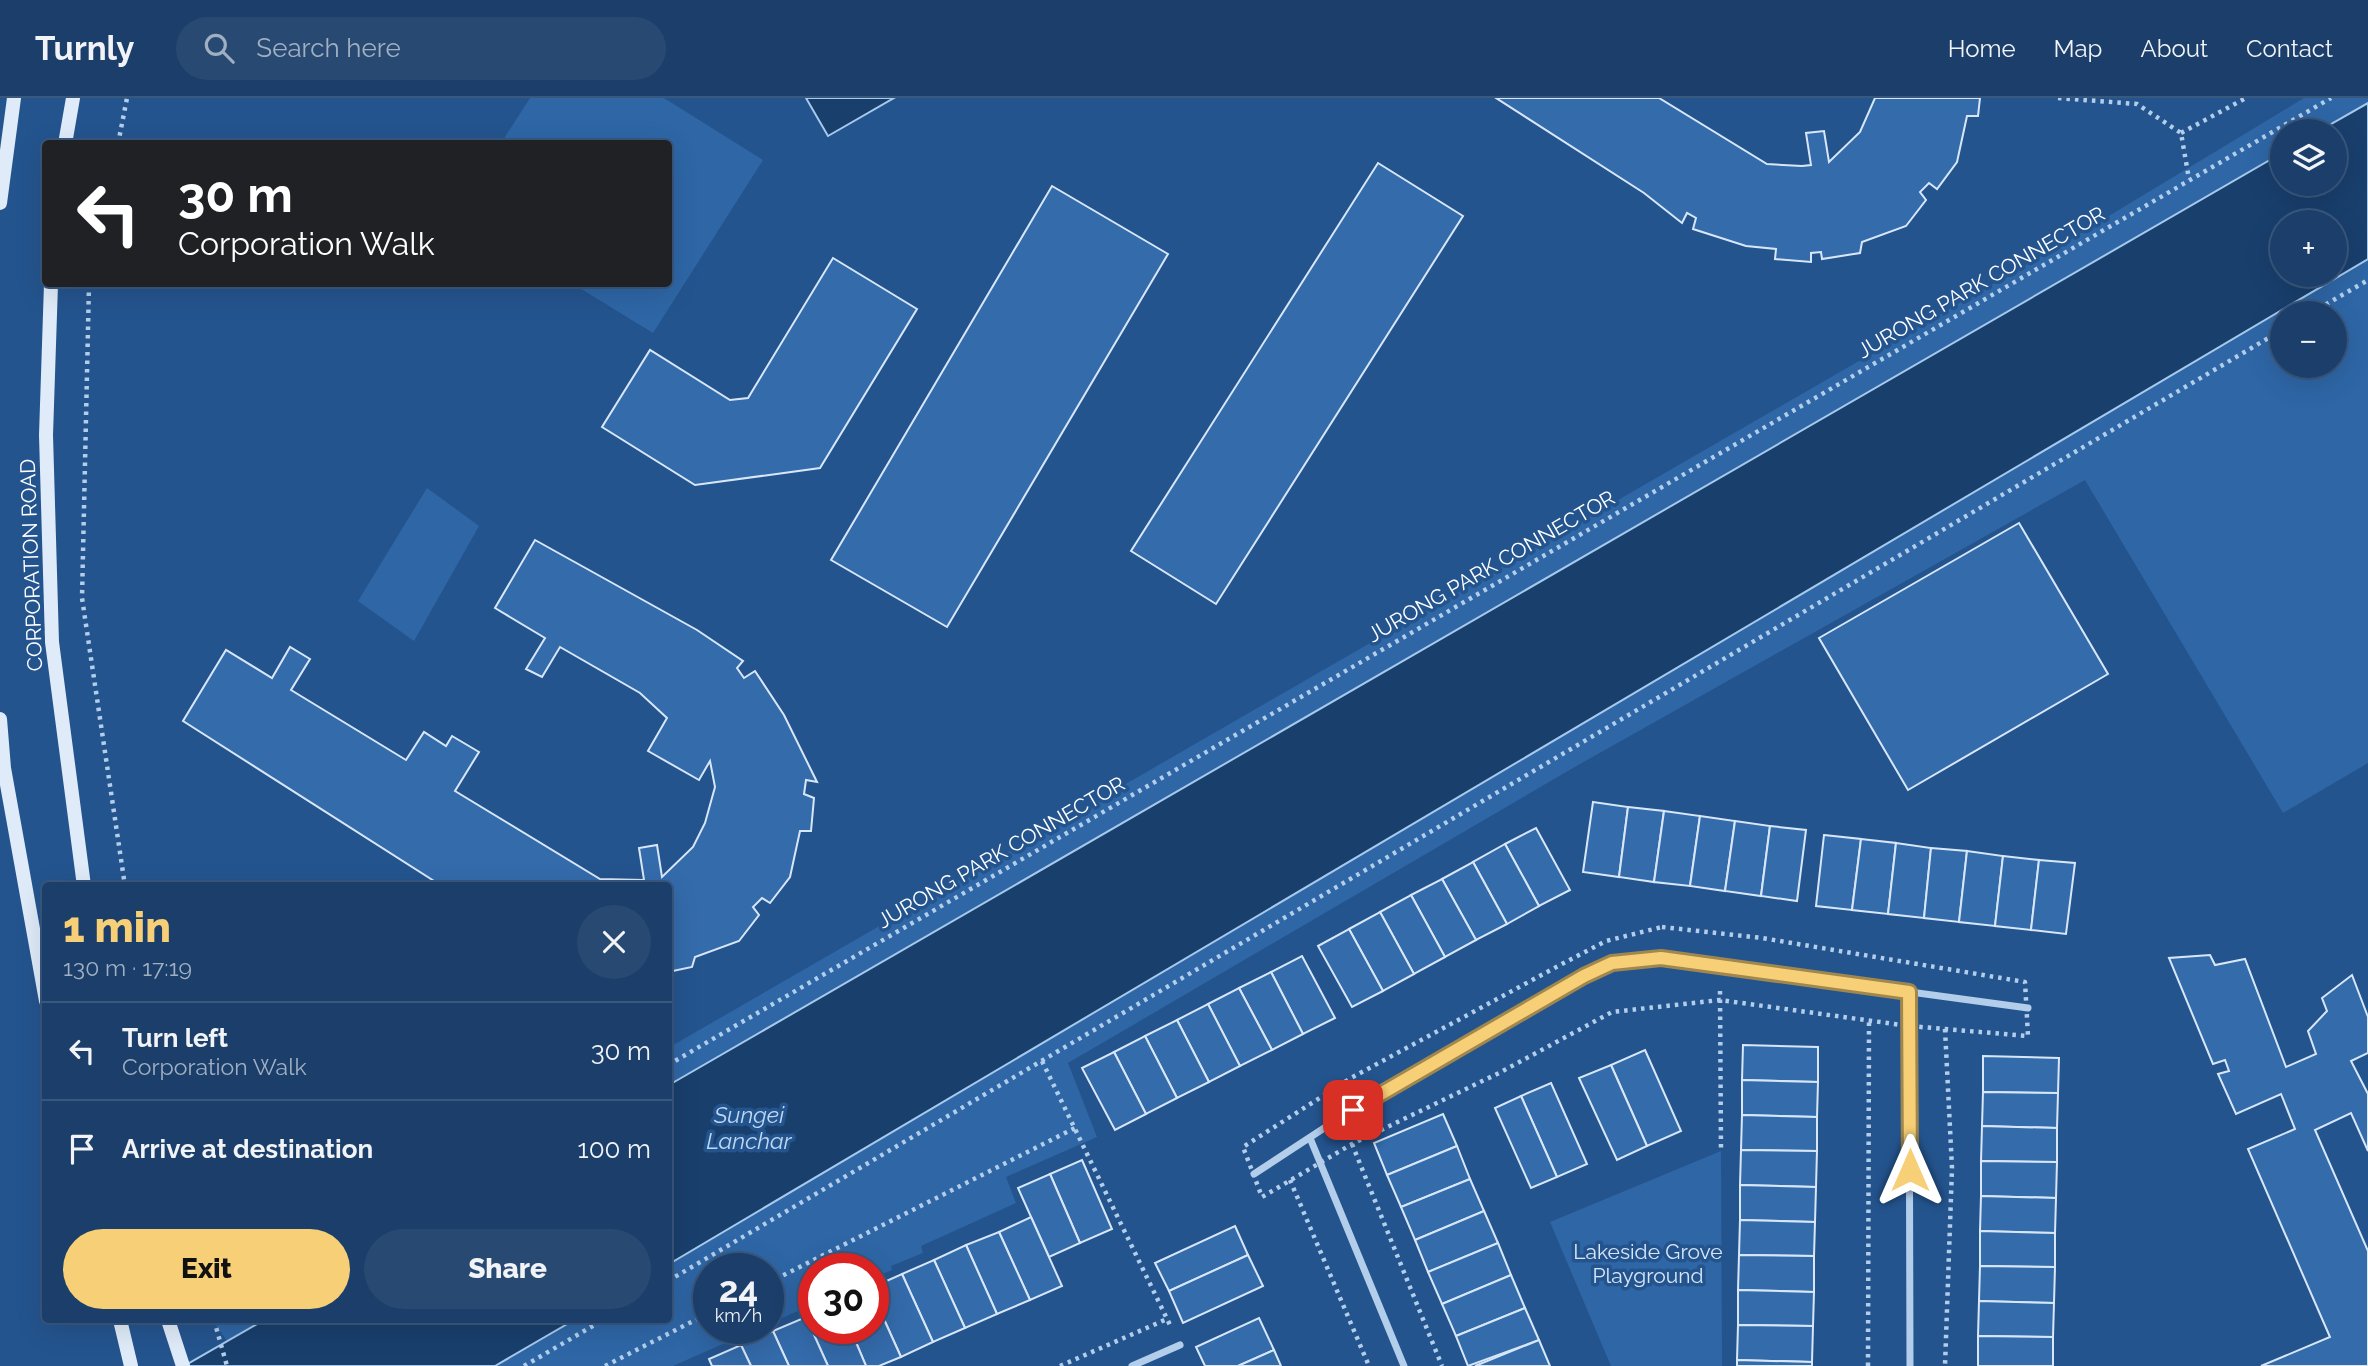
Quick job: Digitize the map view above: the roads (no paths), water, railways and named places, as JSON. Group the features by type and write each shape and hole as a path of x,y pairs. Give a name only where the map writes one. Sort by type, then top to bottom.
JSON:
{"main road":[{"path":"0,203 14,98"},
{"path":"66,140 73,98"},
{"name":"CORPORATION ROAD","path":"51,287 46,435 52,642 83,882"},
{"path":"0,719 4,768 42,979"},
{"path":"121,1323 130,1364"},
{"path":"169,1323 183,1366"}],"street":[{"path":"1254,1174 1341,1117 1553,992 1612,963 1661,958 2028,1008"},
{"path":"1909,992 1910,1366"},
{"path":"1310,1138 1404,1366"},
{"path":"1132,1366 1180,1345"}],"water":[{"path":"806,98 894,98 828,136"},
{"name":"Sungei Lanchar","path":"2368,103 2368,259 2347,271 2347,210 2270,210 2270,287 2321,287 2297,301 2270,301 2270,317 672,1262 672,1083 2270,160 2270,196 2347,196 2347,119 2340,119"},
{"path":"259,1323 569,1323 495,1366 184,1366"}],"park label":[{"name":"Lakeside Grove Playground","path":"1648,1263"}]}
